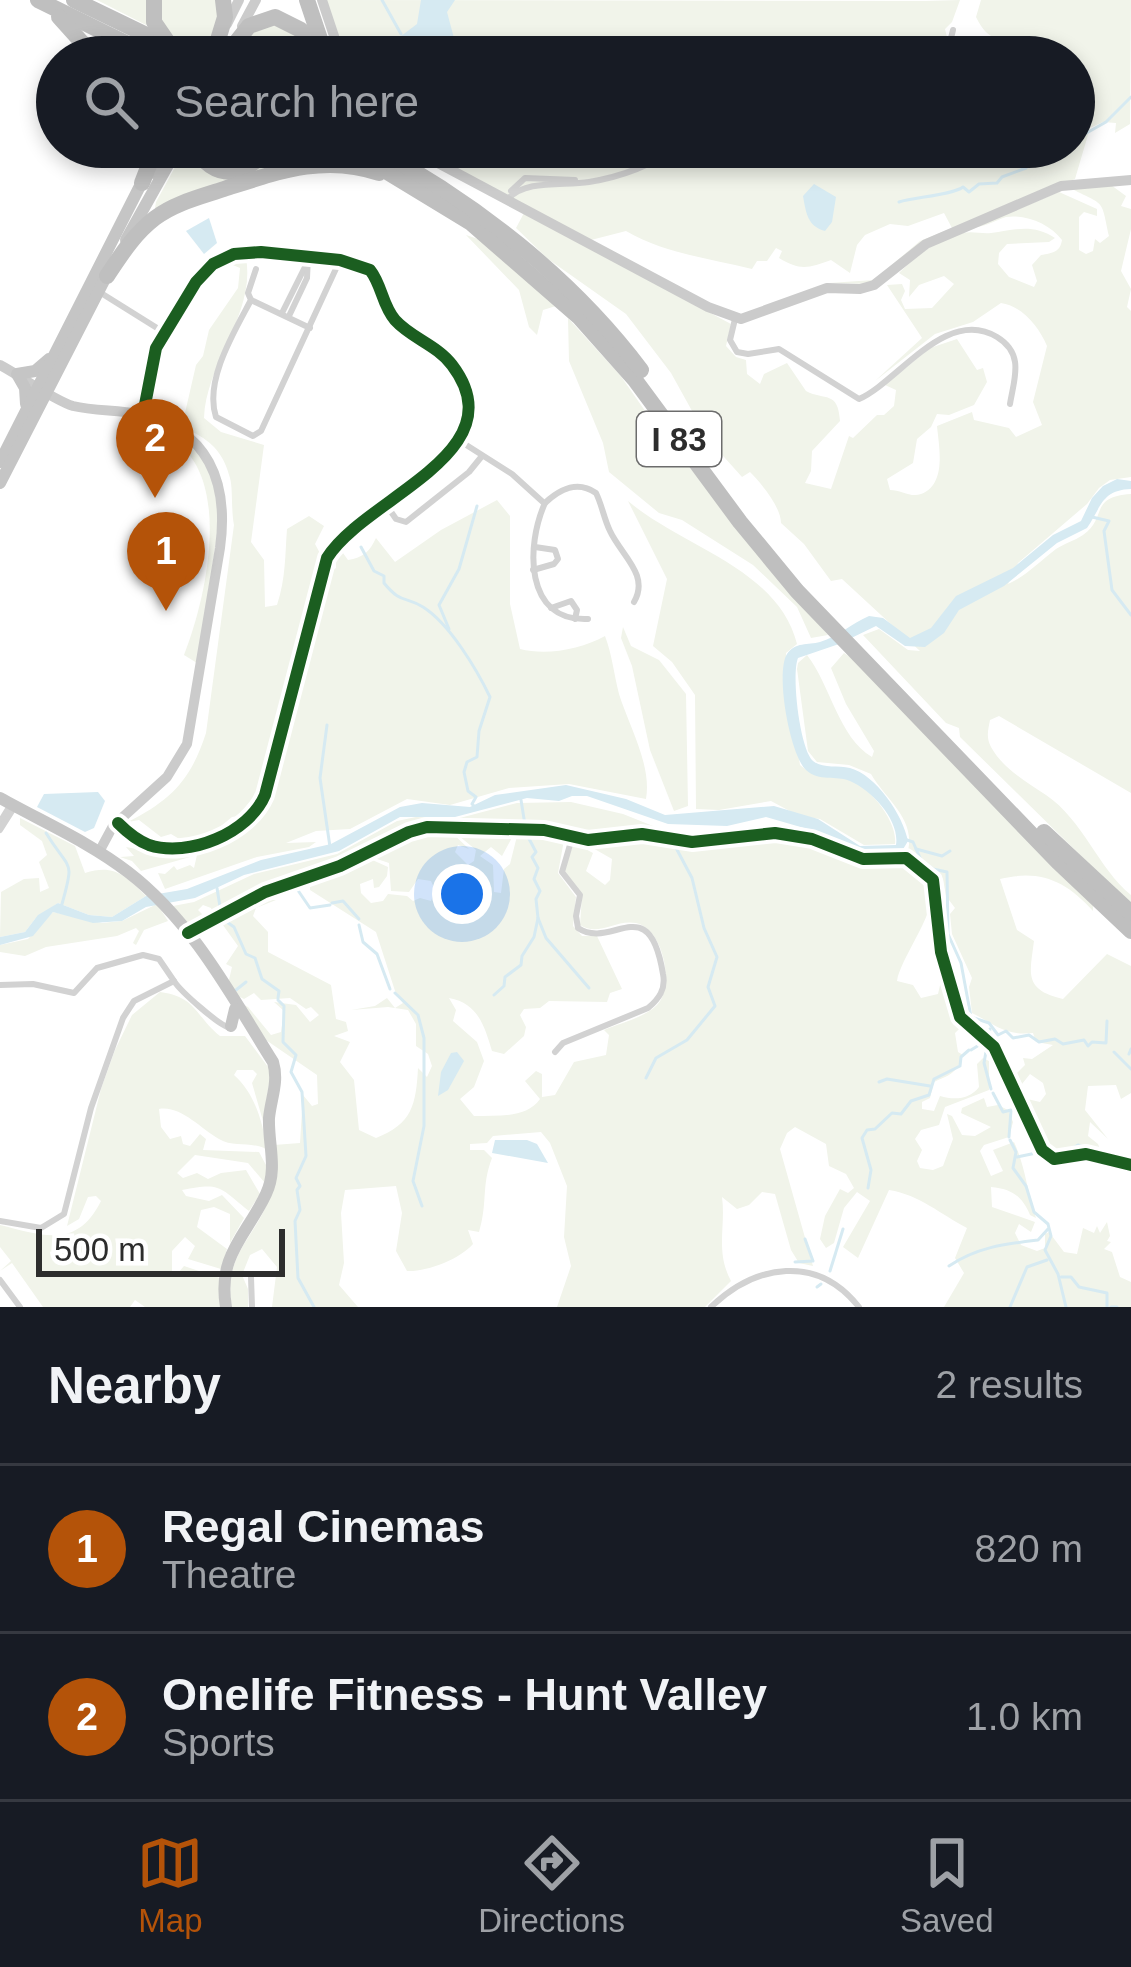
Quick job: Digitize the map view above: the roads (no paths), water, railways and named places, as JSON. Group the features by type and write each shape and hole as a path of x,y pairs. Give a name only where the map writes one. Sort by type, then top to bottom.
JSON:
{"highway":[{"path":"39,0 78,36"},
{"path":"39,0 114,36"},
{"path":"74,0 149,36"},
{"path":"154,0 153,16 164,36"},
{"path":"223,0 223,36"},
{"path":"307,0 319,36"},
{"path":"238,36 249,26 275,16 295,23 304,36"},
{"path":"142,183 150,168"},
{"path":"103,284 133,239 164,212 289,168"},
{"path":"361,168 423,190"},
{"name":"I 83","path":"384,168 423,190 518,260 597,336 756,543 1058,862 1131,932"},
{"name":"I 83","path":"409,168 492,224 588,309 636,363 762,534 836,624"},
{"name":"I 83","path":"858,647 1131,913"}],"main road":[{"path":"103,284 97,282 152,168"},
{"path":"0,462 167,168"},
{"path":"0,483 54,354 142,183"},
{"path":"26,410 25,388 16,374 34,371 54,354"},
{"path":"9,803 99,852 149,891 227,986 238,1027"},
{"path":"208,960 238,1027 276,1077 269,1117 272,1177 231,1252 224,1282 226,1307"},
{"path":"227,986 238,1027"}],"street":[{"path":"227,36 239,0"},
{"path":"232,36 256,0"},
{"path":"322,0 334,36"},
{"path":"952,36 953,30"},
{"path":"448,168 735,319 760,316 819,290 874,285 926,244 1061,186 1131,180"},
{"path":"508,199 514,184 525,178 591,182 638,168"},
{"path":"118,823 142,842 172,848 230,833 253,817 265,795 325,562 344,536 448,456 468,423 470,406 456,370 434,346 393,318 370,270 340,260 247,251 218,261 196,282 151,360 142,415"},
{"path":"285,315 307,272 308,256"},
{"path":"251,299 212,397 215,417 250,435 261,431 340,260"},
{"path":"256,269 248,293 251,299 310,328"},
{"path":"103,284 165,332"},
{"path":"735,319 730,340 737,352 784,351 859,399 926,346 964,332 988,333 1009,348 1017,364 1010,404"},
{"path":"0,365 85,407 142,415 174,429 208,459 220,483 224,516 187,744 167,777 118,823 99,852"},
{"path":"460,441 512,474 544,503"},
{"path":"385,503 406,522 482,456"},
{"path":"588,619 575,619 551,608 536,587 532,570 544,503 559,491 576,486 596,493 608,527 637,574 640,591 634,602"},
{"path":"532,570 554,565 558,559 555,550 535,547"},
{"path":"551,608 571,601 577,610 575,619"},
{"path":"0,826 9,803"},
{"path":"188,933 266,892 340,866 419,829 534,830 588,840 642,834 692,842 776,833 812,839 863,859 899,856 914,862 933,880 938,940 960,1018 987,1040 1045,1154 1060,1159 1086,1154 1131,1165"},
{"path":"99,852 108,838"},
{"path":"555,1052 563,1043 648,1008 659,998 664,983 653,941 645,930 627,926 592,934 578,928 580,896 562,872 572,838"},
{"path":"0,985 33,984 74,993 101,965 147,954 159,959 174,981 202,1006 238,1027"},
{"path":"0,1221 40,1228 64,1214 91,1108 123,1018 134,1001 174,981"},
{"path":"711,1307 747,1279 789,1270 828,1280 859,1307"},
{"path":"251,1277 252,1307"},
{"path":"0,1280 20,1307"}],"waterway":[{"path":"382,0 401,34"},
{"path":"1095,128 1131,97"},
{"path":"899,202 963,187 969,192 1026,168"},
{"path":"449,629 439,605 459,569 477,506"},
{"path":"1092,517 1109,521 1104,531 1112,590 1131,615"},
{"path":"361,547 390,590 443,624 490,697 477,757 467,762 464,772 476,808"},
{"path":"327,725 320,778 330,847"},
{"path":"521,800 525,825"},
{"path":"46,833 68,866 62,904"},
{"path":"494,995 504,986 505,977 521,965 538,918 540,891 534,879 538,868 532,857 536,852 526,833"},
{"path":"904,839 913,842 921,860 947,872 948,934 961,963 971,1017 989,1023 998,1035 1006,1031 1013,1038 1029,1035 1039,1042 1055,1039 1063,1044 1084,1040 1088,1046 1106,1043 1107,1021"},
{"path":"646,1078 656,1058 687,1040 715,1006 708,987 717,957 704,928 692,878 675,846"},
{"path":"916,849 942,856 950,851"},
{"path":"295,886 310,908 330,905"},
{"path":"217,888 221,913"},
{"path":"332,903 343,901 359,919"},
{"path":"538,918 546,938 589,988"},
{"path":"224,920 234,927 246,954 255,958 262,979 279,991 278,998"},
{"path":"359,925 363,942 377,954 390,989"},
{"path":"236,990 246,982"},
{"path":"395,993 418,1015 424,1038 424,1126 413,1181 422,1206"},
{"path":"278,1000 284,1006 283,1042 296,1055 291,1072 302,1092 306,1156 296,1178 300,1186 295,1221 298,1278 314,1307"},
{"path":"990,1029 984,1063 991,1089"},
{"path":"971,1050 984,1042"},
{"path":"1129,1054 1131,1049"},
{"path":"868,1188 871,1170 862,1138 867,1130 875,1129 892,1113 901,1114 911,1101 929,1095 934,1079 960,1066 969,1050"},
{"path":"1114,1052 1131,1069"},
{"path":"1001,1053 1007,1068"},
{"path":"879,1082 887,1079 930,1086"},
{"path":"993,1093 1003,1112 1011,1110 1009,1137"},
{"path":"1010,1140 1016,1152 1013,1168 1026,1186 1034,1212 1048,1224 1051,1236 1045,1250 1058,1274 1066,1307"},
{"path":"1045,1151 1065,1153 1078,1145 1102,1154"},
{"path":"1017,1157 1041,1152"},
{"path":"1111,1154 1131,1158"},
{"path":"830,1271 843,1229"},
{"path":"949,1266 981,1250 1038,1240 1048,1229"},
{"path":"795,1262 813,1261 805,1239"},
{"path":"1010,1307 1027,1267 1047,1260"},
{"path":"1061,1277 1107,1293 1107,1307"},
{"path":"817,1287 821,1284"},
{"path":"1111,1307 1117,1307"}],"place":[{"name":"Onelife Fitness - Hunt Valley","path":"155,498"},
{"name":"Regal Cinemas","path":"166,611"}]}
